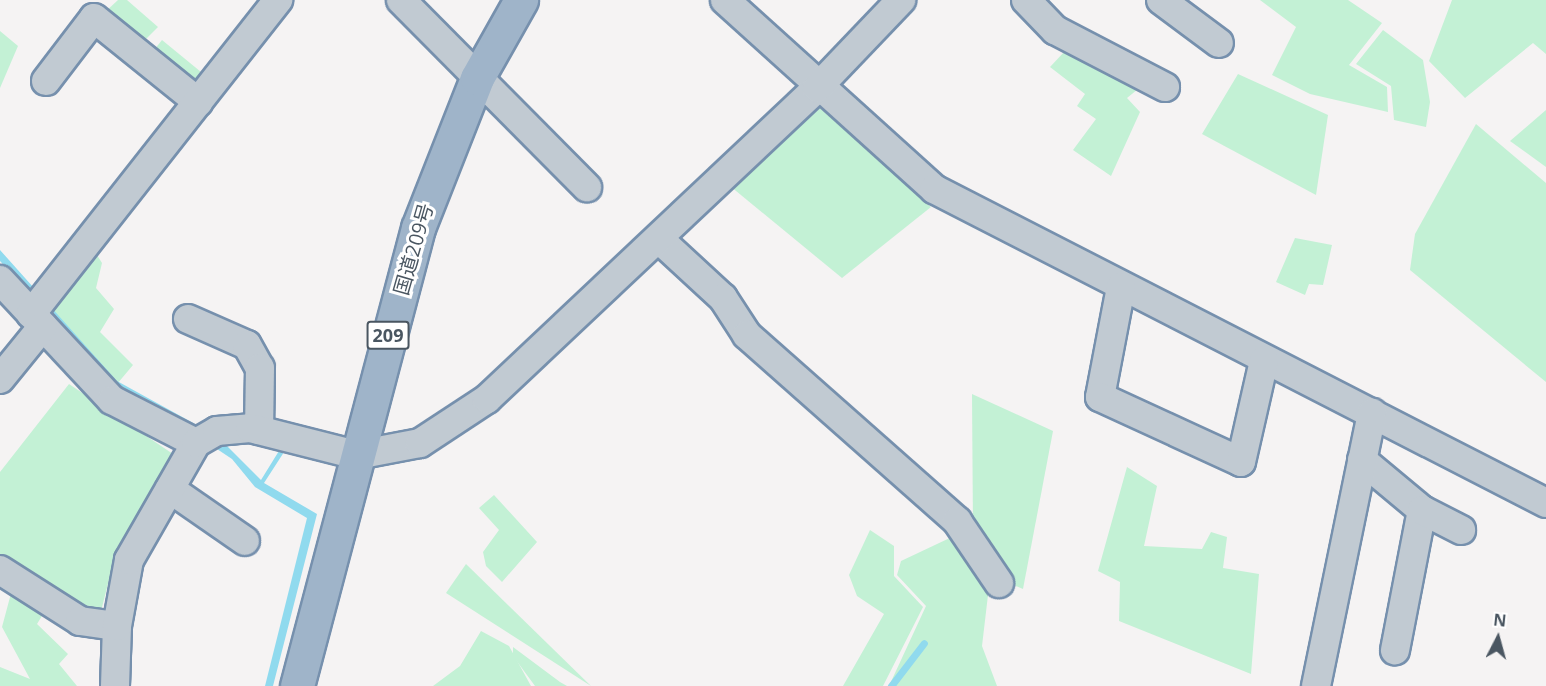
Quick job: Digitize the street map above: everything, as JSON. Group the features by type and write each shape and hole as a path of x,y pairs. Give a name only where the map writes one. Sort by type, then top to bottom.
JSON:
{"highway":[{"name":"国道209号","path":"297,686 418,228 477,78 521,0"}],"street":[{"path":"0,379 37,320 198,102 278,0"},
{"path":"401,0 587,187"},
{"path":"725,0 817,88 933,189 1264,361 1372,413 1546,503"},
{"path":"115,686 117,626 129,560 196,443 217,431 259,430 357,455 420,443 487,399 817,88 901,0"},
{"path":"1026,0 1055,30 1165,87"},
{"path":"1161,0 1220,43"},
{"path":"46,81 99,9 198,102"},
{"path":"659,239 723,298 747,335 957,521 999,583"},
{"path":"0,280 112,400 196,443"},
{"path":"1121,287 1100,397 1241,462 1264,361"},
{"path":"188,319 247,345 260,368 259,430"},
{"path":"1316,686 1372,413"},
{"path":"1362,460 1422,510 1461,530"},
{"path":"170,489 245,541"},
{"path":"1395,650 1422,510"},
{"path":"0,570 80,621 117,626"}],"green space":[{"path":"118,0 127,0 158,27 141,44 104,13"},
{"path":"1260,0 1348,0 1382,23 1349,65 1387,87 1388,112 1310,94 1272,75 1296,27"},
{"path":"1452,0 1546,0 1546,54 1533,43 1465,98 1429,61"},
{"path":"1383,30 1423,60 1430,102 1426,127 1394,120 1391,86 1356,64"},
{"path":"0,31 18,46 0,88"},
{"path":"162,40 201,72 190,87 150,55"},
{"path":"1065,51 1143,85 1127,98 1140,112 1111,176 1073,150 1096,119 1077,106 1085,94 1050,67"},
{"path":"1238,74 1328,115 1316,195 1202,134"},
{"path":"820,108 931,207 842,278 730,186"},
{"path":"1546,110 1546,167 1510,141"},
{"path":"1476,124 1546,183 1546,382 1410,270 1415,234"},
{"path":"1295,238 1332,245 1323,285 1309,284 1305,295 1276,282"},
{"path":"90,244 102,263 96,288 114,309 100,332 133,365 112,390 39,314"},
{"path":"69,384 173,454 114,560 99,619 0,564 0,472"},
{"path":"972,394 1053,431 1023,589 1006,582 973,531"},
{"path":"1127,467 1157,486 1144,546 1202,549 1211,532 1227,537 1223,568 1259,574 1251,674 1119,621 1120,582 1098,571"},
{"path":"494,495 537,542 502,582 486,566 483,552 499,530 479,508"},
{"path":"870,530 894,546 894,576 923,607 883,686 843,686 884,614 857,596 849,575"},
{"path":"954,536 990,578 982,646 997,686 889,686 926,606 897,575 901,561"},
{"path":"466,564 591,686 446,593"},
{"path":"13,586 48,606 37,624 68,654 59,664 77,686 0,686 0,667 30,679 2,627"},
{"path":"481,631 509,646 531,686 433,686 460,666"},
{"path":"513,647 567,686 535,686 513,656"}],"water":[{"path":"0,250 117,381 195,424 192,429 129,397 0,261"},
{"path":"221,440 261,480 282,446 286,449 264,483 317,514 273,686 265,686 307,518 255,487 232,459 214,447"}],"waterway":[{"path":"891,686 924,643"}]}
